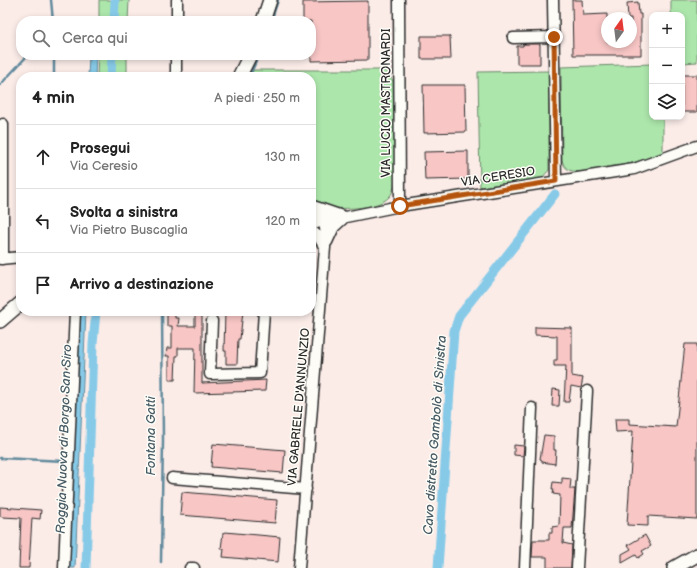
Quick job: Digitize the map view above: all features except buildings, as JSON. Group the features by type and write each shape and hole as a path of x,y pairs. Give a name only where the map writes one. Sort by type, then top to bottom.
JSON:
{"main road":[{"path":"265,16 270,0"},
{"path":"243,72 248,60"},
{"path":"0,321 16,307"},
{"path":"674,568 697,555"}],"street":[{"path":"177,0 177,16"},
{"name":"VIA LUCIO MASTRONARDI","path":"399,0 400,206"},
{"path":"553,0 556,181"},
{"path":"513,38 554,37"},
{"path":"176,60 176,72"},
{"path":"4,124 2,259 16,258"},
{"name":"VIA CERESIO","path":"316,223 400,206 634,169 697,146"},
{"path":"316,206 345,217 334,227 325,248"},
{"path":"316,210 324,221"},
{"name":"VIA GABRIELE D'ANNUNZIO","path":"299,568 325,248 324,221"},
{"path":"316,234 325,248"},
{"path":"64,568 75,316"},
{"path":"212,321 210,374 260,373 264,316"},
{"path":"577,568 587,391"},
{"path":"525,568 532,408"},
{"path":"172,478 306,489"}],"green space":[{"path":"99,0 129,0 128,16 99,16"},
{"path":"671,0 697,0 697,62 685,63 685,12 671,12"},
{"path":"98,60 127,60 127,72 97,72"},
{"path":"649,64 649,120 663,120 663,154 630,164 602,170 577,172 569,170 564,166 562,160 561,67"},
{"path":"253,70 384,70 389,74 393,81 395,179 390,196 378,204 360,208 334,208 323,206 316,202 316,72 252,72"},
{"path":"549,71 549,170 541,179 480,187 478,72"}],"water":[{"path":"89,60 96,60 95,72 88,72"},
{"path":"80,316 86,316 75,568 69,568"}],"waterway":[{"path":"51,0 53,16"},
{"path":"114,16 115,0"},
{"name":"Fontana Gatti","path":"273,16 278,0"},
{"path":"0,85 23,60"},
{"path":"54,60 54,72"},
{"path":"111,72 112,60"},
{"name":"Fontana Gatti","path":"251,72 257,60"},
{"name":"Cavo distretto Gambolò di Sinistra","path":"438,568 454,331 459,316 555,194"},
{"path":"86,568 93,344 96,316"},
{"name":"Fontana Gatti","path":"161,562 163,441 162,316"},
{"name":"Roggia Nuova di Borgo San Siro","path":"0,458 65,461 65,459"}],"route":[{"path":"400,206 556,181 554,37"}]}
